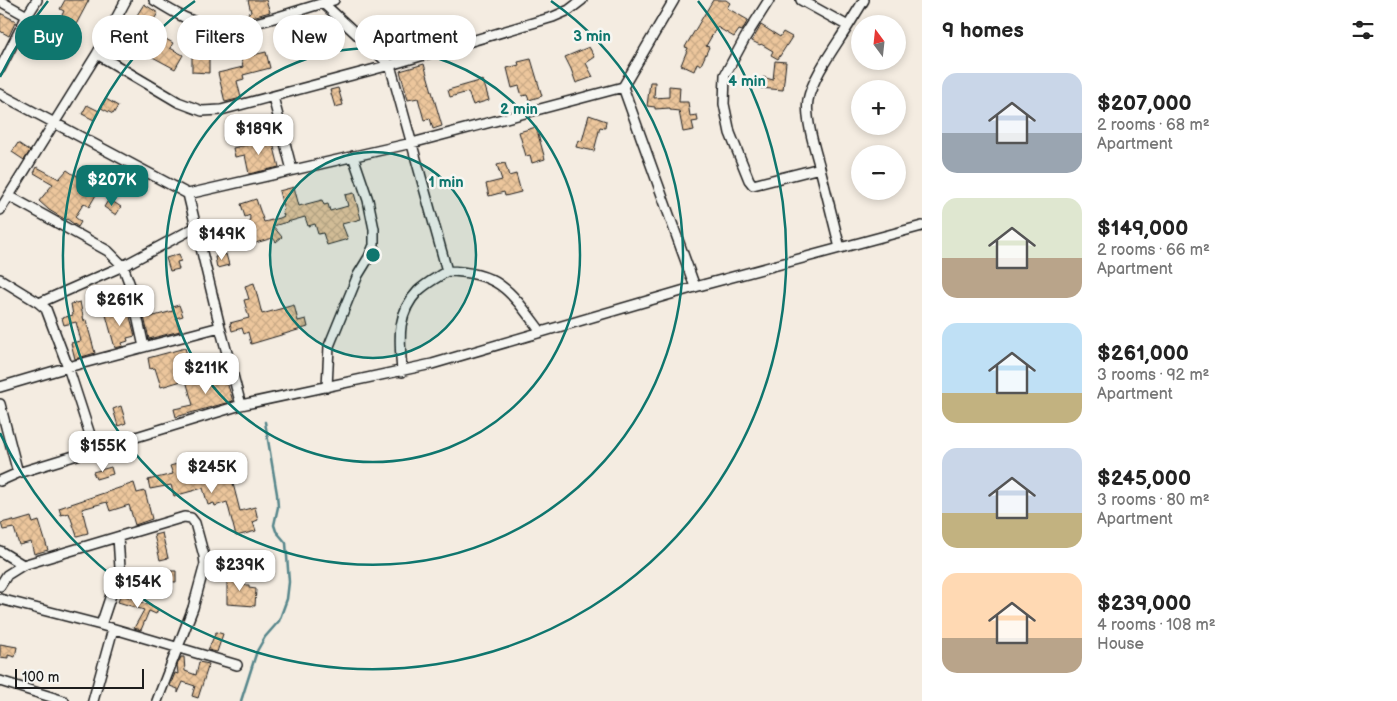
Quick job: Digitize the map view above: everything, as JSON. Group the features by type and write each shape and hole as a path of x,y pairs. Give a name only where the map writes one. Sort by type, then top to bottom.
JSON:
{"street":[{"path":"28,15 37,0"},
{"path":"118,15 126,0"},
{"path":"154,0 176,14 197,22 216,26 241,26 334,0"},
{"path":"108,60 178,102 202,111 221,110 390,65 553,17 569,10 582,0"},
{"path":"0,94 188,194 412,143 623,87 674,0"},
{"path":"770,0 745,38 726,75 724,104 730,133 749,180 753,185 820,168"},
{"path":"801,0 848,26"},
{"path":"840,248 810,129 808,101 818,76 864,0"},
{"path":"0,1 25,15"},
{"path":"323,3 390,65 447,271"},
{"path":"0,68 15,39"},
{"path":"0,210 94,60"},
{"path":"623,87 695,286"},
{"path":"273,97 292,170"},
{"path":"327,387 329,346 358,275 374,245 374,228 368,200 353,156"},
{"path":"188,194 241,405"},
{"path":"9,196 108,251 123,266 131,288 144,347"},
{"path":"0,481 18,473 241,405 402,372 695,286 922,226"},
{"path":"39,303 123,266 196,227"},
{"path":"402,372 400,323 407,307 419,291 447,271 467,271 492,278 506,289 541,332"},
{"path":"0,279 39,303 50,316 95,450"},
{"path":"0,387 220,327"},
{"path":"0,404 18,473"},
{"path":"0,586 7,575 23,565 184,517 191,518 195,523 205,564 193,608 179,648 157,701"},
{"path":"101,625 120,568 118,537"},
{"path":"0,551 23,565"},
{"path":"0,599 101,625 237,665"},
{"path":"93,701 113,629"},
{"path":"0,681 64,701"}],"building":[{"path":"65,0 89,0 81,15 62,15 64,11 60,9"},
{"path":"248,0 266,0 270,12 260,15 248,15 248,13 251,12"},
{"path":"713,0 726,0 730,3 727,8 748,20 742,31 739,30 734,37 717,27 706,46 709,47 701,65 697,63 694,71 681,65 688,48 685,47"},
{"path":"144,4 158,13 157,15 137,15"},
{"path":"0,13 15,20 9,36 0,31"},
{"path":"761,25 780,37 783,32 792,37 778,59 771,55 773,51 752,41"},
{"path":"167,40 173,43 170,48 177,52 177,60 180,60 175,69 158,60 167,60"},
{"path":"589,47 595,57 586,63 593,77 576,83 565,57"},
{"path":"266,52 270,68 243,75 244,79 237,81 241,98 225,102 218,73 243,67 241,60 263,60 263,53"},
{"path":"531,59 542,96 529,100 527,95 522,96 519,86 512,88 507,68 519,65 518,62"},
{"path":"192,60 209,60 209,73 192,72"},
{"path":"775,61 786,62 783,90 760,88 763,77 773,80"},
{"path":"424,64 442,126 433,129 430,118 424,120 418,98 408,100 400,71"},
{"path":"483,80 489,100 473,105 468,92 450,97 448,90"},
{"path":"650,82 655,82 654,98 669,97 669,86 680,87 679,102 688,102 690,116 697,115 698,121 692,122 694,130 683,132 679,111 670,110 670,108 655,109 655,107 647,106"},
{"path":"338,88 343,105 335,107 330,90"},
{"path":"106,99 118,106 113,114 101,108"},
{"path":"87,105 99,111 94,120 82,114"},
{"path":"589,115 606,121 605,128 600,127 594,151 576,147 578,140 582,141"},
{"path":"536,127 545,159 532,163 530,155 526,156 519,132"},
{"path":"272,139 279,167 249,174 245,155 235,157 233,148"},
{"path":"18,143 30,151 24,160 12,152"},
{"path":"505,163 509,176 516,174 521,192 505,196 504,192 489,196 486,184 502,180 497,165"},
{"path":"37,167 59,179 67,170 92,183 89,188 97,193 89,207 84,203 75,217 81,222 78,227 49,210 39,201 53,184 34,173"},
{"path":"294,187 299,206 322,200 324,205 328,204 330,211 348,206 345,195 354,193 361,219 342,224 348,239 327,245 323,233 318,234 315,224 308,226 305,217 273,226 282,237 276,242 273,238 241,247 241,239 249,237 250,215 245,217 241,204 256,199 264,222 280,218 284,216 282,211 284,210 279,191"},
{"path":"109,199 121,207 116,215 104,207"},
{"path":"179,254 181,261 177,262 179,269 170,271 166,258"},
{"path":"226,254 229,265 217,268 215,257"},
{"path":"254,283 262,314 294,305 298,321 306,319 308,327 251,344 248,332 244,334 242,328 232,331 230,323 249,318 244,300 249,299 245,286"},
{"path":"80,302 84,321 86,320 95,353 75,359 71,343 81,341 76,322 64,325 62,318 73,315 71,304"},
{"path":"179,305 183,316 176,318 180,331 149,339 143,312 148,311 150,317 173,311 172,307"},
{"path":"128,309 135,336 127,338 128,341 122,343 123,346 115,348 106,315"},
{"path":"185,348 188,358 179,361 185,380 161,387 155,368 150,369 148,358"},
{"path":"191,375 194,383 197,382 197,384 225,376 233,401 176,417 174,409 193,405 185,377"},
{"path":"121,406 126,423 118,426 113,409"},
{"path":"177,464 182,480 229,468 240,511 255,507 258,520 253,522 256,531 236,536 227,502 215,506 214,503 208,505 203,488 174,496 171,485 150,489 148,480 173,474 170,466"},
{"path":"111,467 113,474 96,479 93,472"},
{"path":"134,483 137,493 145,491 152,519 135,525 129,505 110,511 107,502 82,509 88,533 77,536 69,513 61,515 59,508"},
{"path":"31,517 33,523 39,521 48,550 34,554 31,542 19,545 14,528 3,530 1,523 13,520 14,522"},
{"path":"162,533 168,558 160,560 154,535"},
{"path":"158,571 176,571 176,582 158,581"},
{"path":"232,572 240,572 240,585 249,585 249,588 256,589 255,606 227,604 227,581 231,581"},
{"path":"121,594 158,609 156,614 149,611 141,630 134,628 144,610 118,602"},
{"path":"216,632 223,634 217,652 208,650"},
{"path":"0,644 17,647 15,657 8,655 8,658 0,657"},
{"path":"181,657 184,657 185,671 196,675 199,662 209,664 198,698 192,696 195,686 183,682 178,693 178,689 170,686 175,673 178,674 177,665"}],"waterway":[{"path":"241,701 257,651 265,637 279,621 287,599 289,582 286,543 276,531 274,525 278,507 277,494 265,422"}]}
